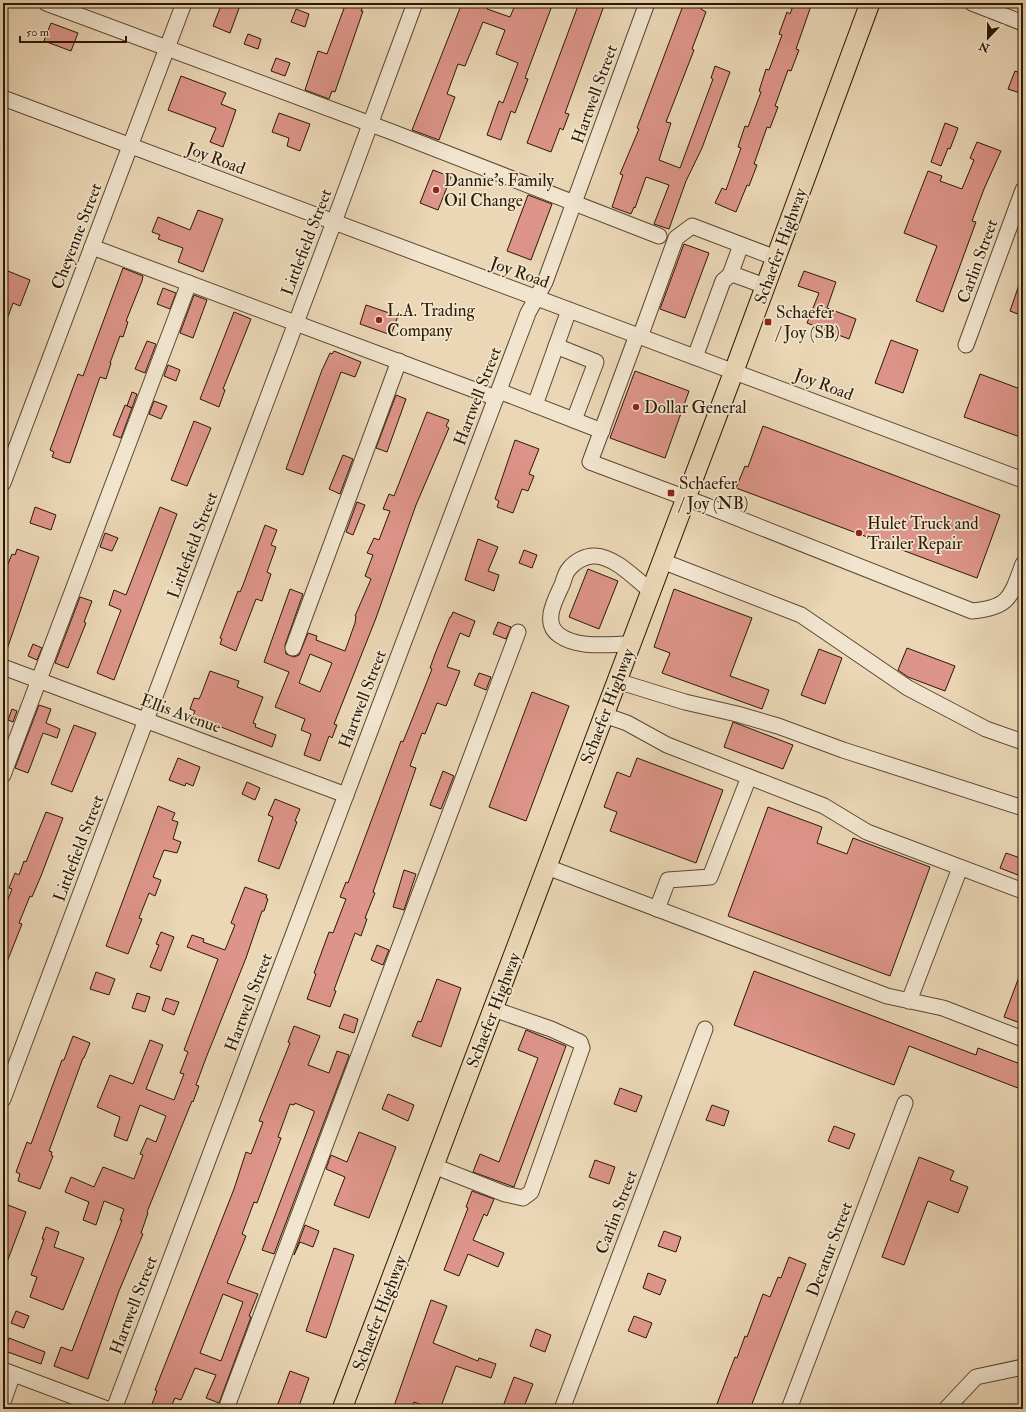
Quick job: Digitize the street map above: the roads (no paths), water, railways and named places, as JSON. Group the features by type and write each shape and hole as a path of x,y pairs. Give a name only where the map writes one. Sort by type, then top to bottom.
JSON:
{"main road":[{"name":"Schaefer Highway","path":"342,1409 766,286 870,3"}],"street":[{"path":"46,3 370,124 659,236"},
{"name":"Cheyenne Street","path":"3,483 184,3"},
{"name":"Littlefield Street","path":"3,1099 334,222 415,3"},
{"name":"Hartwell Street","path":"114,1409 497,394 528,313 545,282 648,3"},
{"path":"978,4 1023,23"},
{"name":"Joy Road","path":"3,98 1023,480"},
{"name":"Carlin Street","path":"966,345 1023,190"},
{"path":"776,258 692,226 676,238 590,462 686,498 972,611 988,610 1003,603 1012,592 1023,564"},
{"path":"695,357 723,281 730,275 741,245"},
{"path":"92,247 399,361 497,394 535,405 602,431"},
{"path":"730,275 766,286"},
{"path":"3,776 189,283"},
{"path":"535,405 569,310"},
{"path":"556,346 596,362 574,420"},
{"path":"293,648 399,361"},
{"path":"630,644 573,642 558,635 552,627 550,618 554,604 568,569 578,560 594,555 608,558 651,591"},
{"path":"662,561 800,615 908,688 986,729 1023,742"},
{"path":"226,1409 518,632"},
{"name":"Ellis Avenue","path":"3,667 346,795"},
{"path":"617,681 677,700 738,714 778,726 843,750 1023,808"},
{"path":"604,714 627,723 667,744 824,806 868,832 1023,891"},
{"path":"658,909 668,880 710,877 749,777"},
{"path":"547,867 888,996 943,1008 1023,1039"},
{"path":"909,1001 960,868"},
{"path":"434,1166 506,1194 522,1198 531,1192 582,1048 580,1042 572,1038 493,1009"},
{"name":"Carlin Street","path":"562,1409 705,1029"},
{"name":"Decatur Street","path":"789,1409 905,1103"},
{"path":"946,1409 976,1377 1023,1367"},
{"path":"3,1402 8,1372 107,1409"}],"place":[{"name":"Dannie's Family Oil Change","path":"436,190"},
{"name":"L.A. Trading Company","path":"379,320"},
{"name":"Schaefer / Joy (SB)","path":"768,322"},
{"name":"Dollar General","path":"636,407"},
{"name":"Schaefer / Joy (NB)","path":"671,493"},
{"name":"Hulet Truck and Trailer Repair","path":"859,533"}]}
